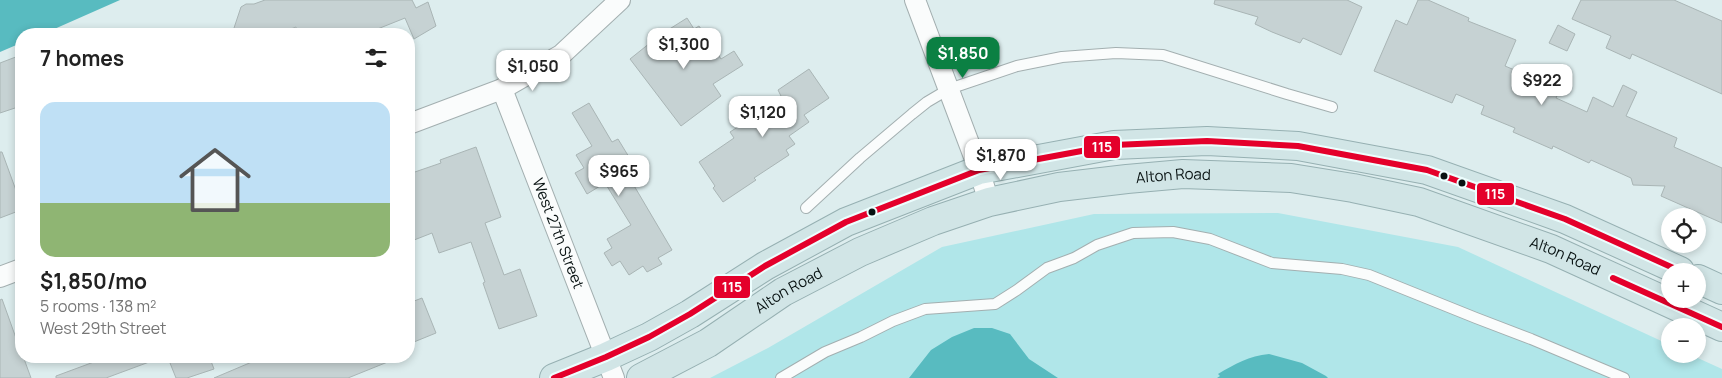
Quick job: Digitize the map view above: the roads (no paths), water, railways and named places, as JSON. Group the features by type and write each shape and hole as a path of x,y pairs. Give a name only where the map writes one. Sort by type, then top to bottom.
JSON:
{"highway":[{"name":"Alton Road","path":"554,378 610,368 649,336 690,314 765,266 846,222 979,170 1114,145 1207,141 1298,146 1423,186 1564,219 1662,263"},
{"name":"Alton Road","path":"641,378 708,343 783,292 860,252 934,221 988,202 1059,187 1127,178 1183,174 1291,178 1353,188 1423,186 1551,249 1722,328"},
{"path":"1706,283 1722,290"}],"street":[{"path":"415,122 502,89 561,55 620,0"},
{"path":"915,0 979,170 988,202"},
{"name":"West 27th Street","path":"502,89 610,368"},
{"path":"0,277 15,271"}],"lane":[{"path":"806,208 860,158 927,102 949,90 1017,66 1062,57 1116,53 1163,55 1332,107"},
{"path":"781,378 825,352 893,321 925,309 995,304 1047,268 1074,258 1097,245 1133,233 1174,232 1210,239 1272,263 1342,268 1369,275 1539,342 1624,378"}]}
